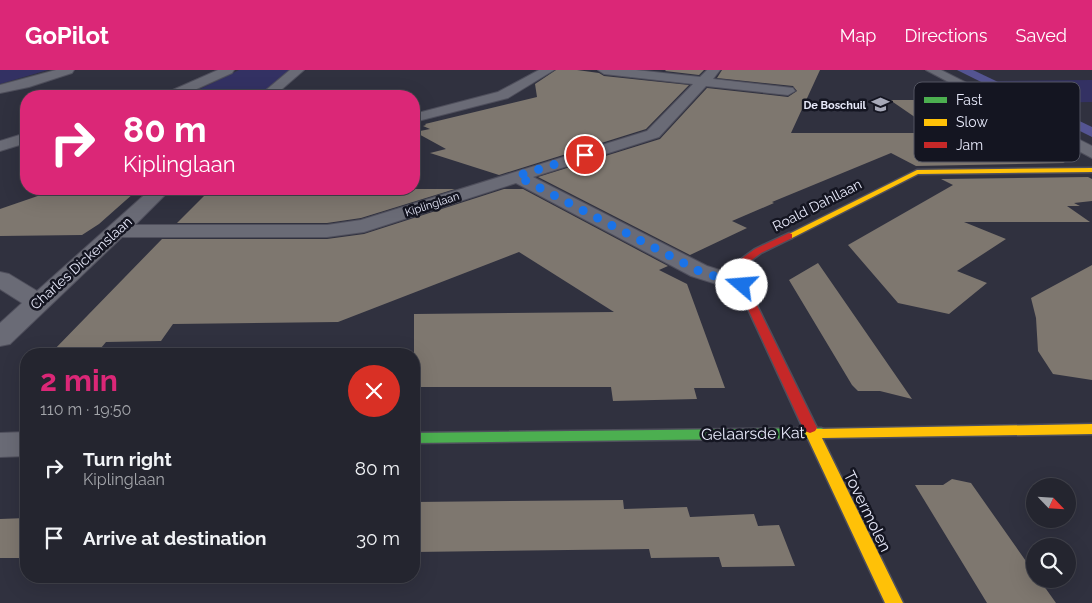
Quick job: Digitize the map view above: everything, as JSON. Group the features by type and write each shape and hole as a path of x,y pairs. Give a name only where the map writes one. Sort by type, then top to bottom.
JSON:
{"street":[{"path":"0,89 24,84 68,70"},
{"path":"186,90 228,70"},
{"path":"273,90 298,70"},
{"path":"420,116 503,95 548,70"},
{"path":"604,70 709,76 788,91"},
{"path":"932,70 955,82"},
{"name":"Kiplinglaan","path":"115,231 327,231 364,226 653,134 709,76"},
{"path":"0,146 20,140"},
{"path":"1080,148 1092,154"},
{"name":"Roald Dahllaan","path":"812,432 742,285 740,264 758,251 917,172 1092,170"},
{"path":"517,176 699,271 742,285"},
{"name":"Charles Dickenslaan","path":"0,338 155,195"},
{"path":"0,279 38,302"},
{"name":"Gelaarsde Kat","path":"420,438 1092,429"},
{"name":"Tovermolen","path":"812,432 894,603"},
{"path":"0,444 20,444"}],"shaded area":[{"path":"0,70 48,70 0,84"},
{"path":"239,70 292,70 270,90 198,90"},
{"path":"957,70 973,70 998,82 981,82"},
{"path":"1092,80 1092,102 1080,102 1080,82 996,81"},
{"path":"1080,121 1092,127 1092,137 1080,131"}],"building":[{"path":"556,70 577,70 599,73 604,76 689,85 646,129 499,175 430,153 446,149 420,135 420,131 430,129 423,126 425,124 537,97 535,84"},
{"path":"666,70 704,70 699,75"},
{"path":"722,70 820,70 791,133 914,133 914,162 1065,163 916,166 891,153 772,202 774,203 732,221 747,228 690,255 538,177 660,139 707,88 788,97 797,91 793,86 717,78"},
{"path":"890,100 914,100 914,116"},
{"path":"1088,177 1092,179 1092,201 1074,203 1080,206 1067,206 1090,222 964,222 1006,239 957,271 987,283 949,314 898,303 848,245 953,185 941,179"},
{"path":"420,189 455,189 361,218 327,223 177,223 205,195 420,195"},
{"path":"504,189 523,189 668,266 659,270 687,284 725,388 694,388 697,399 613,401 611,387 420,387 420,348 414,348 414,314 614,312 519,252 338,322 173,324 161,341 106,342 101,348 56,348 162,239 327,239 364,234"},
{"path":"41,195 132,195 99,224 82,235 0,236 0,209"},
{"path":"818,263 912,399 880,391 858,391 852,385 789,280"},
{"path":"1092,265 1092,380 1053,374 1038,351 1036,318 1031,298"},
{"path":"952,479 971,483 1026,561 1026,588 1045,588 1056,603 987,603 915,485 943,485"},
{"path":"623,500 624,509 687,507 690,517 754,514 758,526 779,525 795,566 722,567 719,557 651,558 649,549 420,552 420,502"},
{"path":"20,518 20,558 0,558 0,519"}],"traffic: fast":[{"path":"420,438 821,433"}],"traffic: slow":[{"path":"789,236 917,172 1092,170"},
{"path":"810,428 894,603"},
{"path":"821,433 1092,429"}],"traffic: jam":[{"path":"789,236 758,251 740,264 742,285 810,428"}],"place":[{"name":"De Boschuil","path":"880,105"}],"route":[{"path":"585,155 517,176 699,271 742,285"}]}
